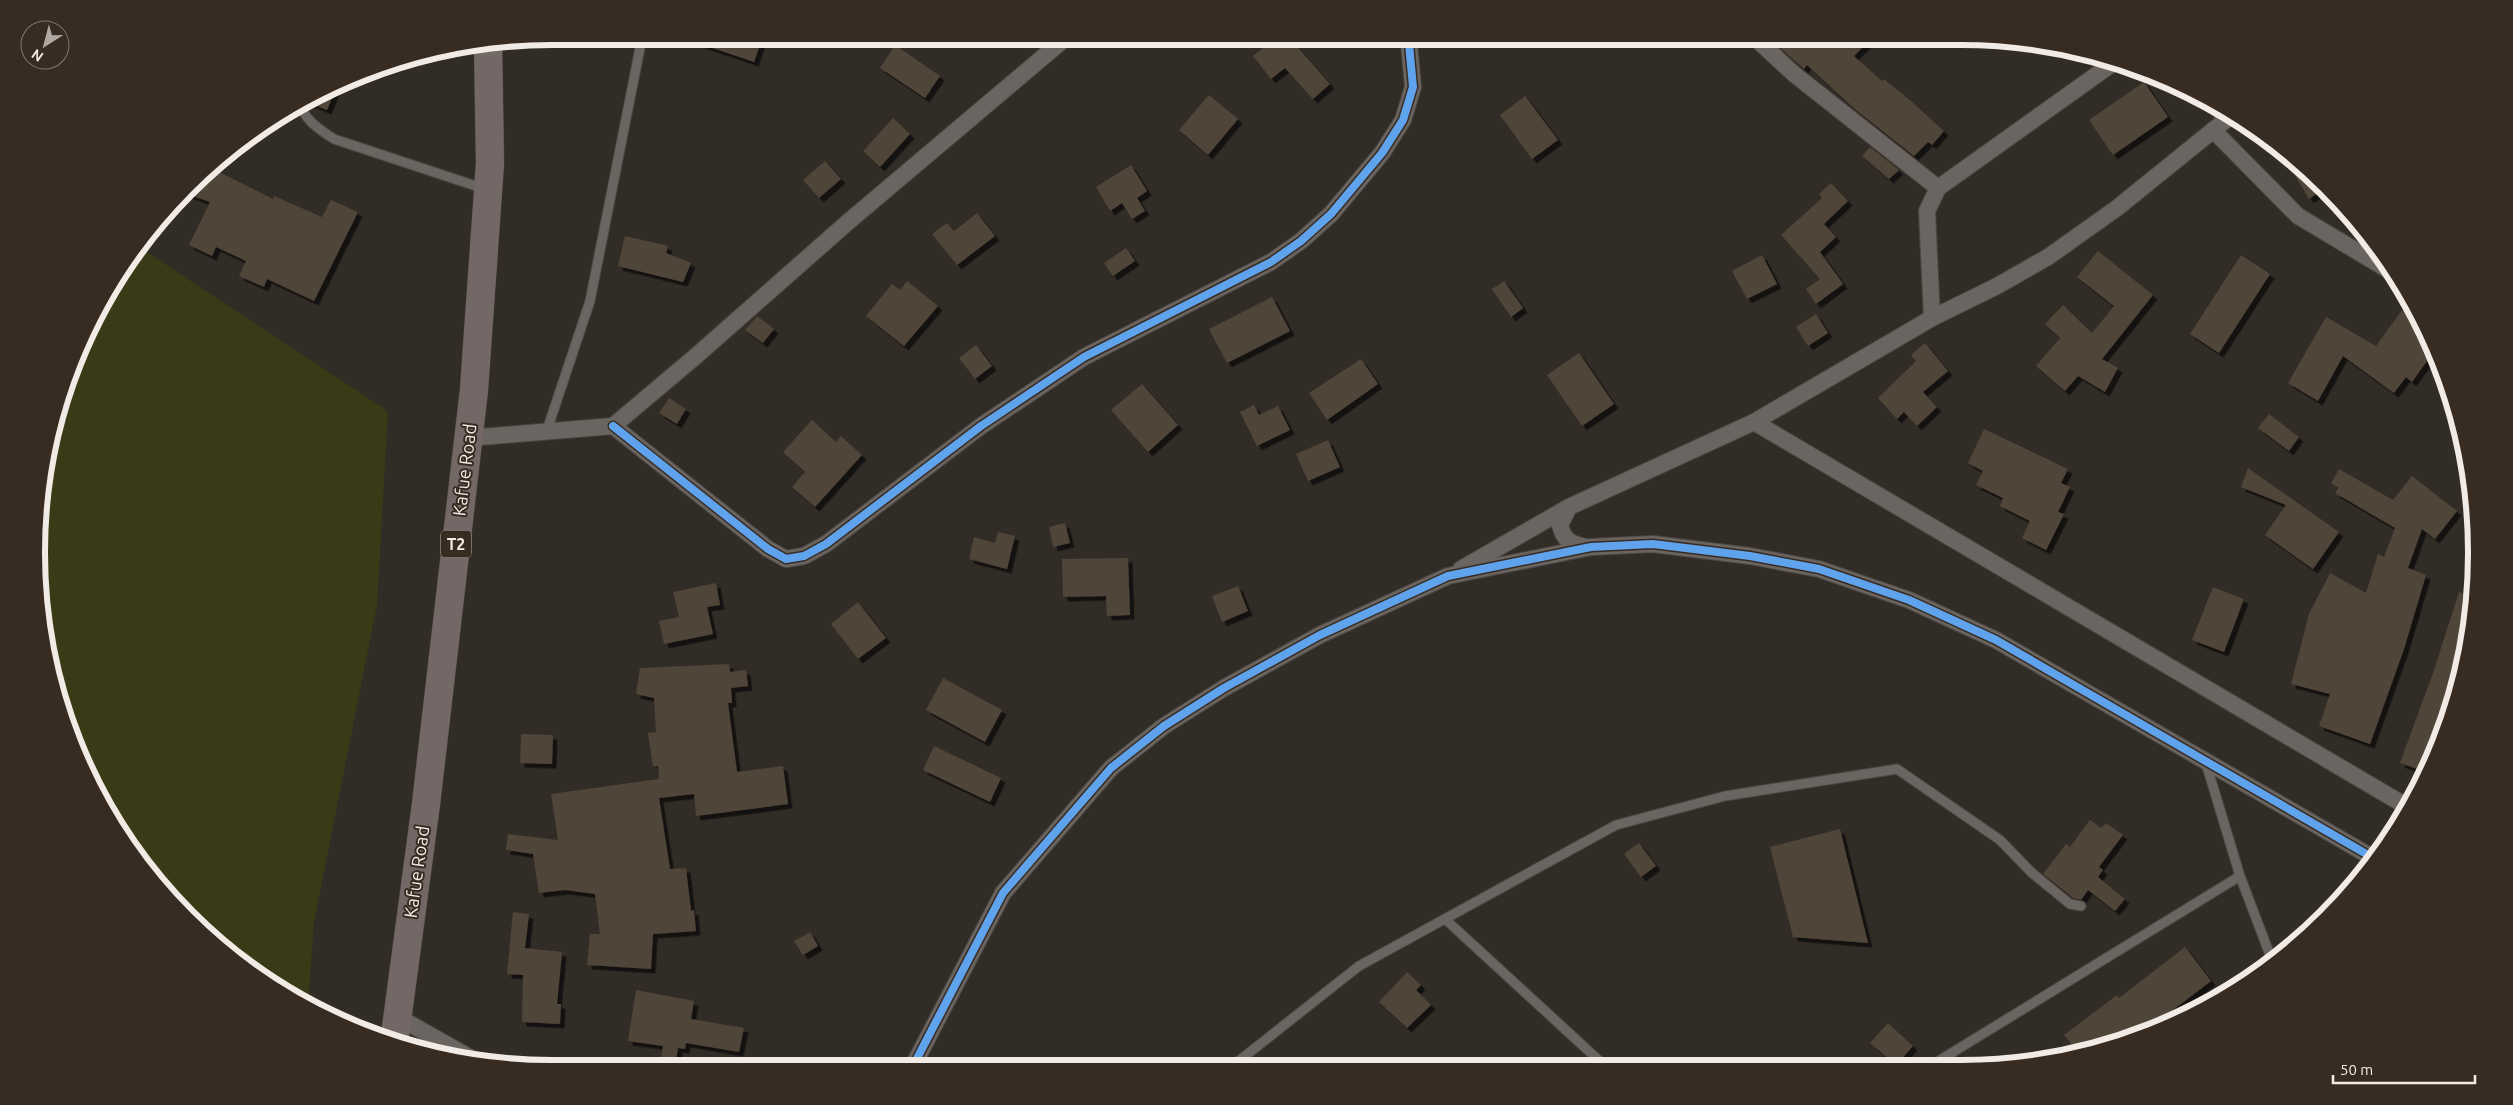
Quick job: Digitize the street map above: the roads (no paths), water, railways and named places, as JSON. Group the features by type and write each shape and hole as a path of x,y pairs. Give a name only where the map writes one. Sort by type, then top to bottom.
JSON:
{"highway":[{"name":"Kafue Road","path":"395,1035 426,804 474,390 488,190 488,49"}],"street":[{"path":"468,438 612,426 696,356 848,222 1057,45"},
{"path":"612,426 768,550 786,559 804,556 826,544 982,426 1084,357 1271,262 1301,241 1331,214 1382,152 1403,120 1413,87 1409,45"},
{"path":"1763,45 1794,74 1938,188"},
{"path":"1932,318 1927,211 1938,188 2108,67"},
{"path":"916,1060 1003,893 1111,768 1164,726 1224,688 1320,635 1448,576 1569,507 1754,422 1932,318 1997,286 2048,257 2117,208 2224,121 2298,216 2376,263"},
{"path":"1754,422 2401,803"},
{"path":"1569,507 1560,526 1563,536 1570,544 1591,548"},
{"path":"1448,576 1591,548 1652,544 1750,556 1819,569 1910,600 1996,640 2367,855"},
{"path":"398,1017 458,1051"}],"lane":[{"path":"546,433 590,301 640,48"},
{"path":"304,110 314,125 334,139 488,190"},
{"path":"2205,760 2240,876 2270,954"},
{"path":"1240,1060 1359,966 1616,825 1725,796 1898,769 2000,840 2032,873 2070,904 2081,906"},
{"path":"1940,1060 2240,876"},
{"path":"1445,919 1598,1060"}]}
